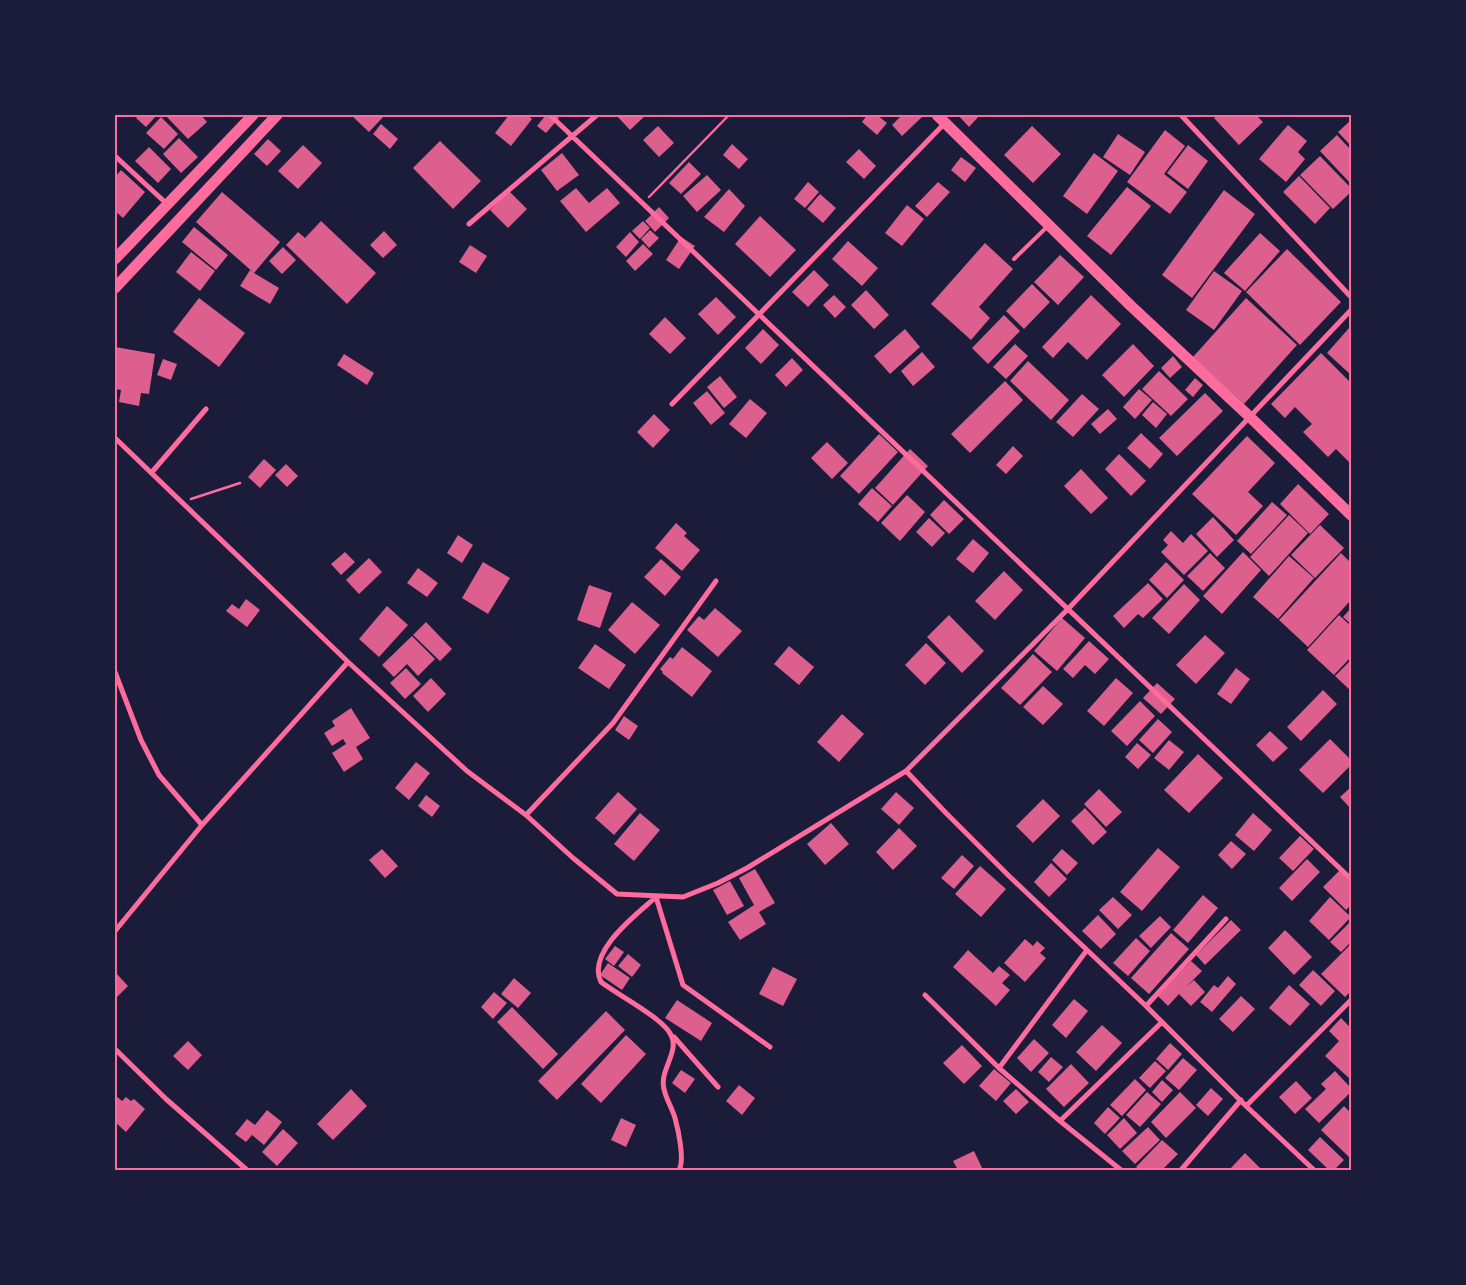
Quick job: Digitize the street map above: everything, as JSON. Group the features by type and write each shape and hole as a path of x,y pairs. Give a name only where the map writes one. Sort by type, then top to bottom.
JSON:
{"highway":[{"path":"115,259 253,115"},
{"path":"115,288 277,115"},
{"path":"941,119 1131,306 1351,515"}],"street":[{"path":"550,115 1351,878"},
{"path":"469,224 597,115"},
{"path":"1180,115 1351,297"},
{"path":"672,404 941,119"},
{"path":"115,156 167,205"},
{"path":"115,438 348,662 467,770 526,815 572,858 617,894 683,897 748,868 906,771 1068,609 1251,418 1351,310"},
{"path":"152,472 206,409"},
{"path":"526,815 613,723 716,581"},
{"path":"115,931 202,825 348,662"},
{"path":"115,672 141,740 159,775 202,825"},
{"path":"906,771 946,813 1314,1170"},
{"path":"656,897 618,931 604,952 598,972 602,982 660,1022 718,1087"},
{"path":"656,897 683,985 770,1047"},
{"path":"1146,1006 1226,919"},
{"path":"999,1068 1087,950"},
{"path":"925,995 999,1068 1060,1121 1121,1170"},
{"path":"1246,1106 1351,1000"},
{"path":"1060,1121 1162,1022"},
{"path":"672,1035 675,1044 663,1075 663,1086 665,1096 675,1117 679,1140 681,1167 679,1170"},
{"path":"115,1049 166,1099 247,1170"},
{"path":"1181,1170 1241,1100"}],"lane":[{"path":"1014,259 1050,225"}],"path":[{"path":"643,203 729,115"},
{"path":"183,502 240,483"}],"building":[{"path":"139,115 157,115 146,127 136,118"},
{"path":"165,115 201,115 207,122 188,139"},
{"path":"351,115 385,115 369,132"},
{"path":"509,115 527,115 532,119 511,146 495,133"},
{"path":"546,115 555,115 559,118 546,133 537,126"},
{"path":"616,115 646,115 630,130"},
{"path":"867,115 877,115 887,123 877,135 862,122"},
{"path":"902,115 919,115 922,117 902,136 892,125"},
{"path":"958,115 980,115 969,127"},
{"path":"1218,115 1256,115 1263,122 1239,145 1214,118"},
{"path":"161,117 178,134 164,149 146,133"},
{"path":"1351,120 1351,146 1338,132"},
{"path":"381,124 398,139 390,149 373,134"},
{"path":"1288,125 1307,141 1298,152 1305,159 1286,182 1259,159"},
{"path":"658,126 674,143 659,157 643,140"},
{"path":"1032,126 1061,154 1033,183 1004,155"},
{"path":"1165,130 1185,146 1164,174 1187,192 1170,214 1127,182"},
{"path":"1118,134 1145,152 1130,175 1103,157"},
{"path":"1337,135 1351,150 1351,184 1320,151"},
{"path":"179,138 198,157 181,173 163,154"},
{"path":"268,139 281,151 267,166 254,154"},
{"path":"440,141 481,181 453,209 413,168"},
{"path":"732,144 748,159 739,169 723,155"},
{"path":"303,145 322,163 298,189 278,171"},
{"path":"1188,145 1208,161 1188,189 1167,173"},
{"path":"149,147 171,169 158,183 135,161"},
{"path":"859,149 876,166 864,179 846,162"},
{"path":"562,153 579,175 557,191 541,170"},
{"path":"1094,153 1118,171 1087,214 1063,196"},
{"path":"1320,156 1351,188 1351,192 1333,209 1300,175"},
{"path":"961,157 976,168 965,182 951,170"},
{"path":"689,162 701,174 681,194 669,183"},
{"path":"121,170 145,192 123,218 115,211 115,177"},
{"path":"707,175 721,190 697,212 683,196"},
{"path":"1299,176 1330,208 1315,224 1283,192"},
{"path":"808,182 819,192 805,208 794,199"},
{"path":"938,182 950,192 927,217 915,206"},
{"path":"1127,187 1151,206 1111,255 1087,236"},
{"path":"576,188 589,203 607,188 620,203 586,232 560,201"},
{"path":"729,189 745,206 724,232 704,217"},
{"path":"1224,190 1255,214 1192,298 1162,275"},
{"path":"509,191 527,209 508,228 490,210"},
{"path":"222,192 280,242 254,273 196,222"},
{"path":"820,194 836,208 823,223 807,209"},
{"path":"907,205 924,219 902,246 885,233"},
{"path":"659,207 669,218 655,232 645,221"},
{"path":"760,216 796,250 770,277 735,244"},
{"path":"321,221 376,273 347,304 286,245 298,232 305,238"},
{"path":"643,221 650,228 640,239 632,231"},
{"path":"194,227 228,255 216,270 182,242"},
{"path":"650,230 659,238 649,248 641,239"},
{"path":"384,231 397,245 383,258 370,245"},
{"path":"630,232 639,242 626,257 616,247"},
{"path":"1260,233 1280,251 1245,291 1224,273"},
{"path":"681,237 695,246 679,269 666,260"},
{"path":"848,241 878,268 862,286 832,259"},
{"path":"985,243 1013,269 979,307 990,318 971,340 931,304"},
{"path":"643,244 653,254 635,271 626,261"},
{"path":"470,245 487,256 476,273 459,262"},
{"path":"283,247 296,260 282,274 269,261"},
{"path":"1287,249 1341,302 1300,345 1246,292"},
{"path":"191,252 215,271 200,291 176,272"},
{"path":"1060,255 1084,277 1058,305 1034,282"},
{"path":"250,270 279,288 270,304 240,286"},
{"path":"814,270 829,285 808,307 792,292"},
{"path":"1214,271 1242,291 1214,330 1186,310"},
{"path":"1032,284 1050,302 1024,329 1006,311"},
{"path":"866,290 889,315 874,329 851,305"},
{"path":"834,295 846,307 835,318 823,305"},
{"path":"1091,295 1121,324 1087,360 1068,342 1053,358 1042,347"},
{"path":"716,297 736,317 718,335 698,314"},
{"path":"199,298 245,333 219,367 173,332"},
{"path":"1246,298 1297,345 1244,404 1193,357"},
{"path":"1004,315 1020,331 988,364 972,348"},
{"path":"665,317 686,338 670,354 649,334"},
{"path":"1349,328 1351,330 1351,375 1327,353"},
{"path":"763,329 779,345 761,364 745,348"},
{"path":"905,329 920,347 890,374 874,356"},
{"path":"1015,344 1028,356 1006,379 993,367"},
{"path":"1133,344 1154,366 1124,397 1102,375"},
{"path":"115,347 155,354 149,394 141,393 139,406 119,402 121,390 115,389"},
{"path":"922,352 935,367 913,386 901,371"},
{"path":"1321,353 1351,383 1351,464 1336,449 1328,457 1303,432 1312,424 1295,407 1285,418 1271,404"},
{"path":"344,354 374,373 367,385 337,365"},
{"path":"1173,356 1182,367 1170,378 1161,368"},
{"path":"792,358 803,370 786,387 775,375"},
{"path":"163,359 177,364 171,380 157,375"},
{"path":"1028,361 1069,400 1051,420 1010,381"},
{"path":"1159,371 1188,399 1171,416 1142,389"},
{"path":"720,376 737,397 724,408 707,387"},
{"path":"1195,378 1203,385 1193,397 1185,390"},
{"path":"1005,381 1023,400 970,453 951,434"},
{"path":"1139,389 1152,400 1135,419 1123,407"},
{"path":"707,391 725,413 711,425 693,403"},
{"path":"1205,393 1223,411 1177,456 1159,438"},
{"path":"1082,394 1099,409 1073,437 1056,422"},
{"path":"750,399 767,413 746,438 729,424"},
{"path":"1153,402 1167,414 1156,428 1142,415"},
{"path":"1108,409 1117,419 1100,434 1091,424"},
{"path":"654,414 670,430 653,448 637,432"},
{"path":"1141,433 1163,454 1150,469 1127,448"},
{"path":"879,434 898,452 859,494 840,476"},
{"path":"1247,436 1275,463 1248,492 1263,506 1236,535 1192,494"},
{"path":"827,442 848,463 832,479 811,458"},
{"path":"1013,446 1023,456 1006,474 996,465"},
{"path":"910,449 928,466 893,505 875,488"},
{"path":"1119,454 1146,481 1131,496 1105,469"},
{"path":"264,459 276,470 260,488 248,477"},
{"path":"286,464 298,476 287,487 275,475"},
{"path":"1081,469 1108,498 1091,514 1064,486"},
{"path":"1298,484 1329,514 1310,534 1280,504"},
{"path":"872,488 892,506 878,522 858,504"},
{"path":"907,495 925,512 900,541 881,523"},
{"path":"944,500 964,519 949,534 930,515"},
{"path":"1272,502 1287,515 1251,554 1237,541"},
{"path":"1289,515 1308,533 1269,576 1250,557"},
{"path":"1213,517 1234,540 1217,557 1196,534"},
{"path":"929,518 945,533 932,547 916,532"},
{"path":"676,523 687,533 684,536 700,550 682,571 655,548"},
{"path":"1320,525 1344,548 1315,578 1291,555"},
{"path":"1171,531 1183,543 1191,534 1208,551 1184,575 1161,552 1168,545 1163,540"},
{"path":"458,535 473,545 462,563 447,553"},
{"path":"973,539 989,553 973,573 956,559"},
{"path":"345,552 355,562 341,575 331,564"},
{"path":"1243,552 1261,570 1222,614 1203,596"},
{"path":"1210,553 1225,568 1203,591 1187,576"},
{"path":"1341,553 1351,563 1351,600 1308,647 1279,620"},
{"path":"1289,556 1314,578 1278,619 1253,597"},
{"path":"369,558 382,572 359,594 346,580"},
{"path":"661,559 681,577 665,596 644,577"},
{"path":"483,562 510,578 488,614 462,598"},
{"path":"1166,562 1184,580 1167,598 1149,580"},
{"path":"418,568 438,583 427,597 407,583"},
{"path":"1004,571 1023,590 995,620 975,601"},
{"path":"1148,583 1163,599 1143,618 1138,614 1124,628 1113,616"},
{"path":"1184,584 1200,600 1169,634 1152,618"},
{"path":"589,585 612,593 600,628 577,620"},
{"path":"246,599 260,610 247,627 226,611 232,604 239,609"},
{"path":"632,602 660,625 635,654 608,630"},
{"path":"387,606 408,625 379,657 359,639"},
{"path":"715,608 742,631 718,657 687,630 699,616 704,620"},
{"path":"1351,608 1351,624 1343,617"},
{"path":"949,615 984,651 962,673 927,637"},
{"path":"1339,615 1351,626 1351,657 1334,675 1307,650"},
{"path":"1062,618 1085,638 1057,671 1034,651"},
{"path":"426,622 452,649 440,661 413,635"},
{"path":"1205,635 1225,653 1196,684 1176,665"},
{"path":"412,636 435,659 418,676 407,664 394,677 382,665"},
{"path":"1089,641 1109,659 1095,674 1085,665 1073,678 1063,669"},
{"path":"926,643 946,663 925,685 905,665"},
{"path":"595,644 626,665 609,689 578,668"},
{"path":"789,646 814,667 799,685 774,664"},
{"path":"682,647 712,671 692,697 662,673 660,669 670,657 673,659"},
{"path":"1033,654 1052,672 1020,705 1001,688"},
{"path":"1351,660 1351,691 1335,676"},
{"path":"406,668 421,684 405,699 390,683"},
{"path":"1236,668 1250,679 1231,704 1217,694"},
{"path":"431,678 446,694 428,712 413,696"},
{"path":"1116,678 1133,693 1104,726 1087,711"},
{"path":"1157,683 1175,699 1161,714 1143,698"},
{"path":"1043,686 1063,704 1043,725 1023,707"},
{"path":"1323,690 1337,704 1301,741 1287,727"},
{"path":"1140,701 1155,716 1127,746 1111,731"},
{"path":"351,708 370,738 356,747 363,759 344,772 332,753 346,744 343,739 332,746 324,733 335,726 332,721"},
{"path":"842,714 864,734 839,762 817,742"},
{"path":"624,716 638,726 629,740 615,730"},
{"path":"1158,719 1172,732 1153,753 1139,740"},
{"path":"1270,731 1288,748 1273,762 1256,745"},
{"path":"1330,739 1351,760 1351,765 1323,793 1299,770"},
{"path":"1169,740 1184,752 1169,770 1154,758"},
{"path":"1137,743 1151,755 1138,769 1125,757"},
{"path":"1198,754 1223,778 1189,813 1164,790"},
{"path":"416,762 430,773 409,800 395,788"},
{"path":"1351,787 1351,809 1340,797"},
{"path":"1099,789 1122,812 1106,827 1084,804"},
{"path":"618,792 637,809 614,835 595,818"},
{"path":"896,792 914,808 899,825 881,809"},
{"path":"426,795 440,806 432,817 418,806"},
{"path":"1043,799 1060,816 1033,843 1016,826"},
{"path":"1085,808 1107,832 1093,845 1071,821"},
{"path":"640,813 660,830 634,861 614,844"},
{"path":"1253,813 1272,830 1254,851 1235,835"},
{"path":"831,823 849,844 825,865 807,844"},
{"path":"899,828 917,846 893,870 876,852"},
{"path":"1300,836 1314,849 1293,871 1279,858"},
{"path":"1231,841 1246,854 1232,869 1218,855"},
{"path":"1158,848 1180,867 1142,911 1120,892"},
{"path":"382,849 398,866 385,878 369,860"},
{"path":"1062,849 1078,863 1067,875 1052,860"},
{"path":"962,855 974,866 954,889 941,878"},
{"path":"1307,859 1320,872 1292,901 1279,888"},
{"path":"1051,863 1067,879 1049,897 1034,882"},
{"path":"980,866 1006,889 981,917 955,894"},
{"path":"1342,868 1351,877 1351,905 1346,910 1323,887"},
{"path":"755,869 775,903 759,912 766,924 740,940 728,922 754,905 739,878"},
{"path":"730,881 744,906 727,915 713,890"},
{"path":"1203,895 1218,908 1188,943 1173,930"},
{"path":"1113,897 1132,915 1118,929 1099,910"},
{"path":"1330,897 1351,917 1329,940 1309,921"},
{"path":"1098,915 1116,934 1101,949 1082,931"},
{"path":"1160,916 1171,927 1151,948 1139,936"},
{"path":"1231,920 1241,930 1205,965 1196,955"},
{"path":"1351,921 1351,942 1341,952 1330,942"},
{"path":"1285,930 1312,957 1294,975 1268,948"},
{"path":"1171,933 1189,949 1149,994 1131,978"},
{"path":"1136,938 1150,951 1128,976 1113,963"},
{"path":"1025,939 1033,946 1037,941 1045,948 1040,953 1046,958 1025,982 1004,963"},
{"path":"1351,944 1351,991 1345,997 1321,974"},
{"path":"615,946 624,952 614,966 605,959"},
{"path":"968,950 993,973 999,966 1010,975 1002,983 1010,990 996,1006 953,967"},
{"path":"628,954 641,965 632,977 618,966"},
{"path":"1191,961 1202,971 1186,987 1194,980 1205,992 1191,1006 1179,994 1168,1006 1158,996"},
{"path":"608,963 630,978 622,990 600,975"},
{"path":"773,967 797,979 783,1006 759,994"},
{"path":"1313,970 1335,991 1321,1006 1299,985"},
{"path":"115,972 128,986 115,999"},
{"path":"1228,976 1236,984 1212,1012 1200,1002 1214,985 1218,988"},
{"path":"514,978 531,993 518,1008 501,994"},
{"path":"1289,985 1310,1004 1290,1026 1269,1008"},
{"path":"494,992 507,1003 493,1019 481,1007"},
{"path":"1241,996 1255,1009 1233,1032 1219,1019"},
{"path":"1074,999 1088,1011 1066,1038 1052,1025"},
{"path":"677,1000 712,1023 701,1041 665,1018"},
{"path":"512,1007 558,1054 543,1069 497,1022"},
{"path":"606,1011 625,1030 557,1100 538,1081"},
{"path":"1341,1018 1351,1028 1351,1080 1325,1056 1339,1041 1329,1031"},
{"path":"1102,1025 1122,1043 1096,1071 1076,1052"},
{"path":"626,1035 646,1054 601,1103 581,1084"},
{"path":"1034,1039 1049,1053 1031,1072 1017,1058"},
{"path":"188,1041 202,1055 188,1070 173,1056"},
{"path":"1170,1043 1182,1054 1168,1070 1156,1059"},
{"path":"962,1045 982,1066 964,1084 943,1063"},
{"path":"1051,1057 1063,1067 1049,1082 1038,1072"},
{"path":"1183,1058 1197,1070 1179,1090 1165,1078"},
{"path":"1155,1061 1166,1071 1150,1088 1139,1078"},
{"path":"1071,1064 1089,1083 1064,1107 1046,1089"},
{"path":"994,1069 1011,1083 996,1101 979,1086"},
{"path":"681,1070 695,1079 685,1093 672,1083"},
{"path":"1335,1071 1351,1088 1351,1092 1319,1123 1305,1109 1326,1089 1321,1084"},
{"path":"1135,1079 1146,1090 1122,1116 1110,1105"},
{"path":"1162,1080 1173,1090 1162,1102 1152,1092"},
{"path":"1296,1081 1312,1098 1295,1114 1279,1097"},
{"path":"739,1085 755,1098 742,1115 726,1101"},
{"path":"1211,1088 1223,1099 1208,1116 1196,1105"},
{"path":"351,1089 367,1106 333,1140 317,1124"},
{"path":"1016,1089 1029,1102 1016,1114 1003,1101"},
{"path":"1147,1092 1161,1104 1140,1127 1126,1115"},
{"path":"1180,1092 1196,1108 1166,1138 1151,1122"},
{"path":"116,1096 122,1101 126,1097 131,1101 134,1099 145,1109 126,1132 115,1122"},
{"path":"1344,1106 1351,1113 1351,1155 1349,1157 1321,1130"},
{"path":"1108,1107 1120,1118 1105,1134 1094,1123"},
{"path":"267,1110 282,1122 264,1145 252,1135 246,1142 235,1134 247,1119 255,1125"},
{"path":"621,1118 636,1125 626,1147 611,1140"},
{"path":"1124,1118 1137,1133 1120,1149 1107,1135"},
{"path":"1148,1127 1160,1140 1135,1164 1122,1151"},
{"path":"283,1129 298,1143 277,1166 262,1152"},
{"path":"1320,1137 1344,1160 1334,1170 1329,1170 1308,1150"},
{"path":"1162,1140 1178,1154 1162,1170 1140,1170 1136,1167"},
{"path":"974,1151 983,1170 958,1170 953,1161"},
{"path":"1245,1153 1260,1168 1258,1170 1229,1170"}]}
